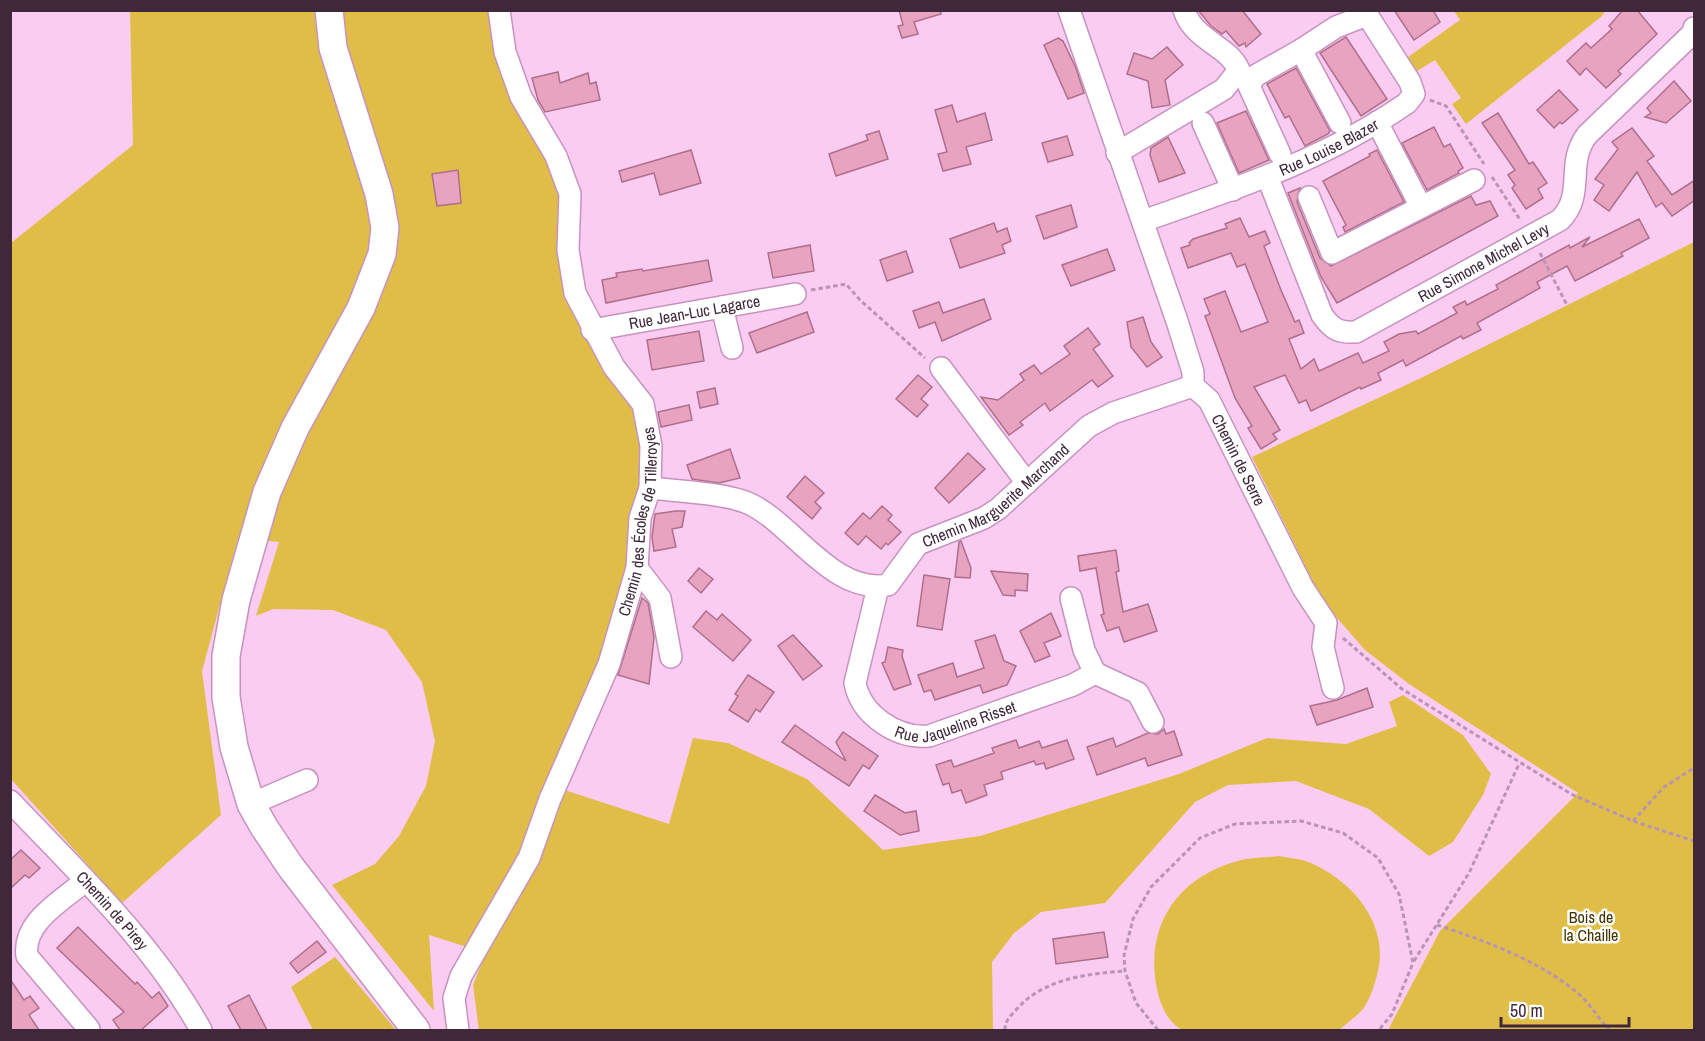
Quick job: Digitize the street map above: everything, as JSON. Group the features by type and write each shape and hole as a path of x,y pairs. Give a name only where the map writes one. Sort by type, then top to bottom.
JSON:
{"main road":[{"path":"329,10 333,48 379,194 385,228 382,254 361,308 295,428 267,492 236,600 226,656 226,697 234,747 251,804 290,866 385,986 416,1030"},
{"path":"385,986 409,1007 428,1030"}],"street":[{"name":"Chemin des Écoles de Tilleroyes","path":"458,1030 454,998 460,976 529,858 550,799 609,664 637,568 640,518 650,488 651,446 643,404 614,367 592,330 575,293 569,265 570,194 556,156 521,97 506,52 499,10"},
{"path":"1069,10 1194,372 1193,386"},
{"path":"1117,153 1224,89 1239,69 1235,60 1199,35 1187,20 1184,10"},
{"path":"1687,10 1695,20"},
{"path":"1280,154 1249,86 1254,76 1336,27 1366,13 1410,82 1414,94"},
{"name":"Rue Simone Michel Levy","path":"1268,178 1322,315 1332,328 1342,333 1356,332 1549,228 1569,211 1574,199 1574,160 1577,147 1693,33 1695,28"},
{"path":"1301,50 1340,123"},
{"name":"Rue Louise Blazer","path":"1143,221 1268,178 1377,122 1407,103 1414,94"},
{"path":"1377,122 1421,207"},
{"path":"1203,123 1233,190"},
{"path":"1309,197 1332,253 1474,180"},
{"name":"Rue Jean-Luc Lagarce","path":"592,330 795,294"},
{"path":"723,307 732,348"},
{"path":"941,368 1027,483"},
{"name":"Chemin Marguerite Marchand","path":"878,587 888,585 896,577 918,544 984,518 1027,483 1089,426 1113,413 1193,386"},
{"name":"Chemin de Serre","path":"1193,386 1209,400 1304,588 1326,623"},
{"path":"650,488 749,503 839,574 867,586 878,587"},
{"path":"637,568 660,598 671,657"},
{"name":"Rue Jaqueline Risset","path":"878,587 855,682 857,697 870,713 899,733 914,737 929,735 1072,685 1095,673"},
{"path":"1071,598 1083,650 1095,673 1138,693 1153,722"},
{"path":"1326,623 1323,647 1333,688"},
{"path":"251,804 308,780"},
{"name":"Chemin de Pirey","path":"10,801 140,941 170,980 201,1030"},
{"path":"85,881 33,926 25,944 27,957 89,1029"}],"path":[{"path":"1414,94 1446,106 1532,237 1567,306"},
{"path":"795,294 846,284 860,300 930,363 941,368"},
{"path":"1326,623 1402,689 1465,726 1520,764 1570,794 1633,821 1695,841"},
{"path":"1379,1030 1392,1014 1413,963 1469,873 1520,764"},
{"path":"1633,821 1664,787 1695,768"},
{"path":"1158,1030 1136,1003 1125,971 1124,955 1133,919 1151,887 1200,838 1235,824 1301,821 1343,833 1378,858 1399,894 1413,963"},
{"path":"1437,925 1492,943 1570,986 1585,1000 1609,1030"},
{"path":"1005,1030 1005,1023 1028,995 1067,979 1125,971"}],"green space":[{"path":"130,10 494,11 552,162 561,192 560,250 635,402 642,436 641,483 630,562 601,670 552,786 669,824 693,738 728,743 807,779 883,850 980,836 1179,774 1267,738 1346,744 1397,726 1389,702 1403,695 1463,735 1491,774 1483,795 1453,842 1429,856 1369,809 1296,781 1228,785 1195,802 1105,903 1041,912 1014,933 992,962 993,1030 479,1030 473,985 486,953 429,935 434,1011 332,885 375,864 399,836 426,786 435,741 422,682 386,630 333,610 273,609 256,616 279,542 238,538 202,671 221,815 122,903 11,779 11,243 133,145"},
{"path":"1454,11 1605,11 1602,16 1466,124 1452,104 1461,98 1435,60 1417,71 1408,57 1460,20"},
{"name":"Bois de la Chaille","path":"1694,242 1694,1030 1388,1030 1440,931 1578,793 1409,684 1365,650 1331,611 1316,588 1252,457 1423,377"},
{"path":"1279,856 1307,862 1326,871 1353,892 1364,906 1378,936 1380,953 1376,980 1366,1005 1339,1030 1183,1030 1165,1013 1157,989 1154,966 1161,925 1170,908 1182,892 1198,879 1216,869 1243,860"},
{"path":"335,957 396,1030 313,1030 291,987"}],"building":[{"path":"899,10 940,10 941,14 914,22 918,34 902,38 898,26 903,25"},
{"path":"1198,10 1242,10 1261,34 1246,47 1245,43 1239,46 1226,31 1222,34 1211,26"},
{"path":"1394,10 1433,10 1440,22 1414,40"},
{"path":"1623,10 1637,10 1657,34 1618,71 1621,74 1606,88 1586,68 1580,75 1567,61 1586,43 1591,48 1612,29 1609,26"},
{"path":"1346,37 1387,99 1361,116 1320,53"},
{"path":"1058,38 1063,41 1076,68 1084,93 1068,99 1044,45"},
{"path":"1167,47 1183,65 1165,80 1170,105 1152,108 1148,81 1127,74 1134,53 1152,59"},
{"path":"1296,68 1330,131 1305,146 1289,116 1285,118 1267,84"},
{"path":"558,72 560,83 588,73 590,84 596,82 600,100 545,112 538,100 532,78"},
{"path":"1674,81 1691,101 1666,123 1645,117 1651,113 1647,108"},
{"path":"1559,90 1578,110 1554,128 1537,110"},
{"path":"952,105 957,122 985,113 992,140 966,147 971,164 943,171 938,154 947,152 935,110"},
{"path":"1246,111 1269,160 1239,173 1217,123"},
{"path":"1498,113 1529,164 1533,162 1547,183 1538,189 1543,198 1526,209 1512,188 1515,185 1508,175 1515,170 1482,123"},
{"path":"1434,127 1444,147 1450,144 1463,168 1458,171 1459,173 1427,190 1402,143"},
{"path":"1632,128 1654,156 1647,161 1672,195 1695,180 1695,200 1672,216 1662,203 1656,207 1637,172 1609,211 1594,200 1604,185 1595,179 1618,149 1612,142"},
{"path":"879,131 888,159 836,176 829,154 868,140 866,135"},
{"path":"1067,136 1073,155 1048,162 1042,143"},
{"path":"1168,137 1185,173 1159,182 1150,155 1151,148"},
{"path":"691,150 701,183 660,195 654,173 622,182 619,171"},
{"path":"1377,150 1404,202 1345,232 1343,227 1346,225 1323,181"},
{"path":"458,170 461,203 437,206 432,174"},
{"path":"1300,188 1297,202 1320,258 1331,266 1471,196 1476,205 1490,201 1498,216 1337,303 1321,277 1288,193"},
{"path":"1071,205 1077,227 1044,239 1036,216"},
{"path":"1240,218 1249,237 1265,231 1270,243 1264,246 1295,322 1299,320 1304,333 1289,339 1301,369 1314,359 1319,371 1358,353 1363,363 1389,351 1384,342 1399,334 1416,331 1418,334 1457,313 1453,307 1465,301 1467,305 1498,289 1496,285 1569,245 1570,248 1590,237 1582,247 1639,219 1649,238 1621,253 1623,256 1575,281 1567,266 1537,282 1540,288 1477,323 1481,330 1463,339 1461,336 1406,366 1403,360 1378,373 1381,380 1361,389 1360,387 1311,411 1306,400 1299,403 1285,375 1254,387 1280,430 1273,434 1277,439 1261,449 1248,428 1252,426 1235,398 1205,316 1210,314 1204,299 1225,291 1241,332 1268,322 1245,264 1237,267 1231,253 1188,268 1181,248 1190,245 1193,239 1227,228 1225,224"},
{"path":"994,223 997,232 1007,228 1011,241 1002,245 1005,253 960,268 950,239"},
{"path":"810,245 814,271 773,278 768,253"},
{"path":"1107,249 1115,270 1071,286 1062,265"},
{"path":"906,251 913,272 887,281 880,260"},
{"path":"708,260 712,281 606,303 602,280 617,277 616,273"},
{"path":"984,299 991,319 942,341 935,322 919,328 913,311 939,302 943,313"},
{"path":"807,312 814,332 757,353 749,333"},
{"path":"1143,317 1151,342 1162,357 1147,367 1131,347 1127,322"},
{"path":"1088,328 1100,344 1093,349 1113,376 1098,387 1092,380 1050,411 1045,403 1020,422 1023,425 1009,435 981,397 998,400 1024,380 1020,374 1034,365 1041,374 1070,354 1064,346"},
{"path":"699,331 704,361 652,370 647,340"},
{"path":"918,375 932,387 921,399 928,405 917,417 896,399"},
{"path":"715,388 718,404 700,408 697,392"},
{"path":"689,405 692,420 661,427 658,412"},
{"path":"730,449 740,478 719,483 692,479 687,465"},
{"path":"968,453 985,469 949,503 935,488"},
{"path":"805,476 824,493 815,502 821,508 812,519 787,497"},
{"path":"882,506 892,515 888,520 901,532 888,545 886,543 881,549 866,536 858,545 845,533 863,513 870,519"},
{"path":"685,511 682,527 672,529 676,547 654,551 652,537 655,514"},
{"path":"961,541 971,568 970,578 955,577 959,542"},
{"path":"1116,550 1119,571 1116,572 1123,612 1148,604 1157,631 1124,642 1119,627 1107,631 1101,615 1104,614 1096,568 1080,571 1078,556"},
{"path":"699,568 713,579 701,593 688,581"},
{"path":"991,571 1028,574 1027,591 1015,590 1015,596 1003,595"},
{"path":"924,575 950,579 942,630 917,626"},
{"path":"642,598 648,603 654,637 649,684 618,675"},
{"path":"706,611 717,620 722,614 751,640 733,661 693,627"},
{"path":"1051,613 1061,636 1044,643 1050,656 1035,662 1020,631"},
{"path":"793,635 822,666 803,680 778,646"},
{"path":"995,635 1004,661 1016,666 1007,685 983,693 980,685 935,700 931,690 924,692 918,675 953,663 957,677 984,668 975,641"},
{"path":"888,647 903,650 902,656 911,684 894,690 882,663 885,662"},
{"path":"748,675 774,692 760,712 756,709 748,722 729,710 738,696 735,694"},
{"path":"1367,688 1373,707 1317,725 1310,706 1337,700"},
{"path":"795,725 846,761 836,742 843,732 878,756 869,769 863,765 849,786 782,742"},
{"path":"1164,729 1166,734 1174,731 1182,755 1148,766 1145,758 1097,775 1087,747 1113,738 1116,747 1148,733 1158,734"},
{"path":"1016,740 1019,748 1039,741 1042,748 1067,740 1074,759 1046,769 1044,763 1036,765 1034,761 1001,772 1003,779 984,785 987,795 966,803 961,790 952,793 949,783 943,785 936,765 951,760 954,767 994,753 992,748"},
{"path":"875,795 905,813 916,811 919,831 900,835 864,811"},
{"path":"21,850 40,868 29,878 25,875 10,889 10,860"},
{"path":"78,927 135,984 137,982 152,998 159,992 168,1006 141,1030 120,1030 113,1020 124,1012 57,948"},
{"path":"1104,932 1108,957 1056,964 1053,939"},
{"path":"317,941 326,952 298,973 290,963"},
{"path":"10,979 24,1000 30,996 39,1008 29,1015 39,1030 10,1030"},
{"path":"249,995 267,1030 241,1030 228,1006"}]}
